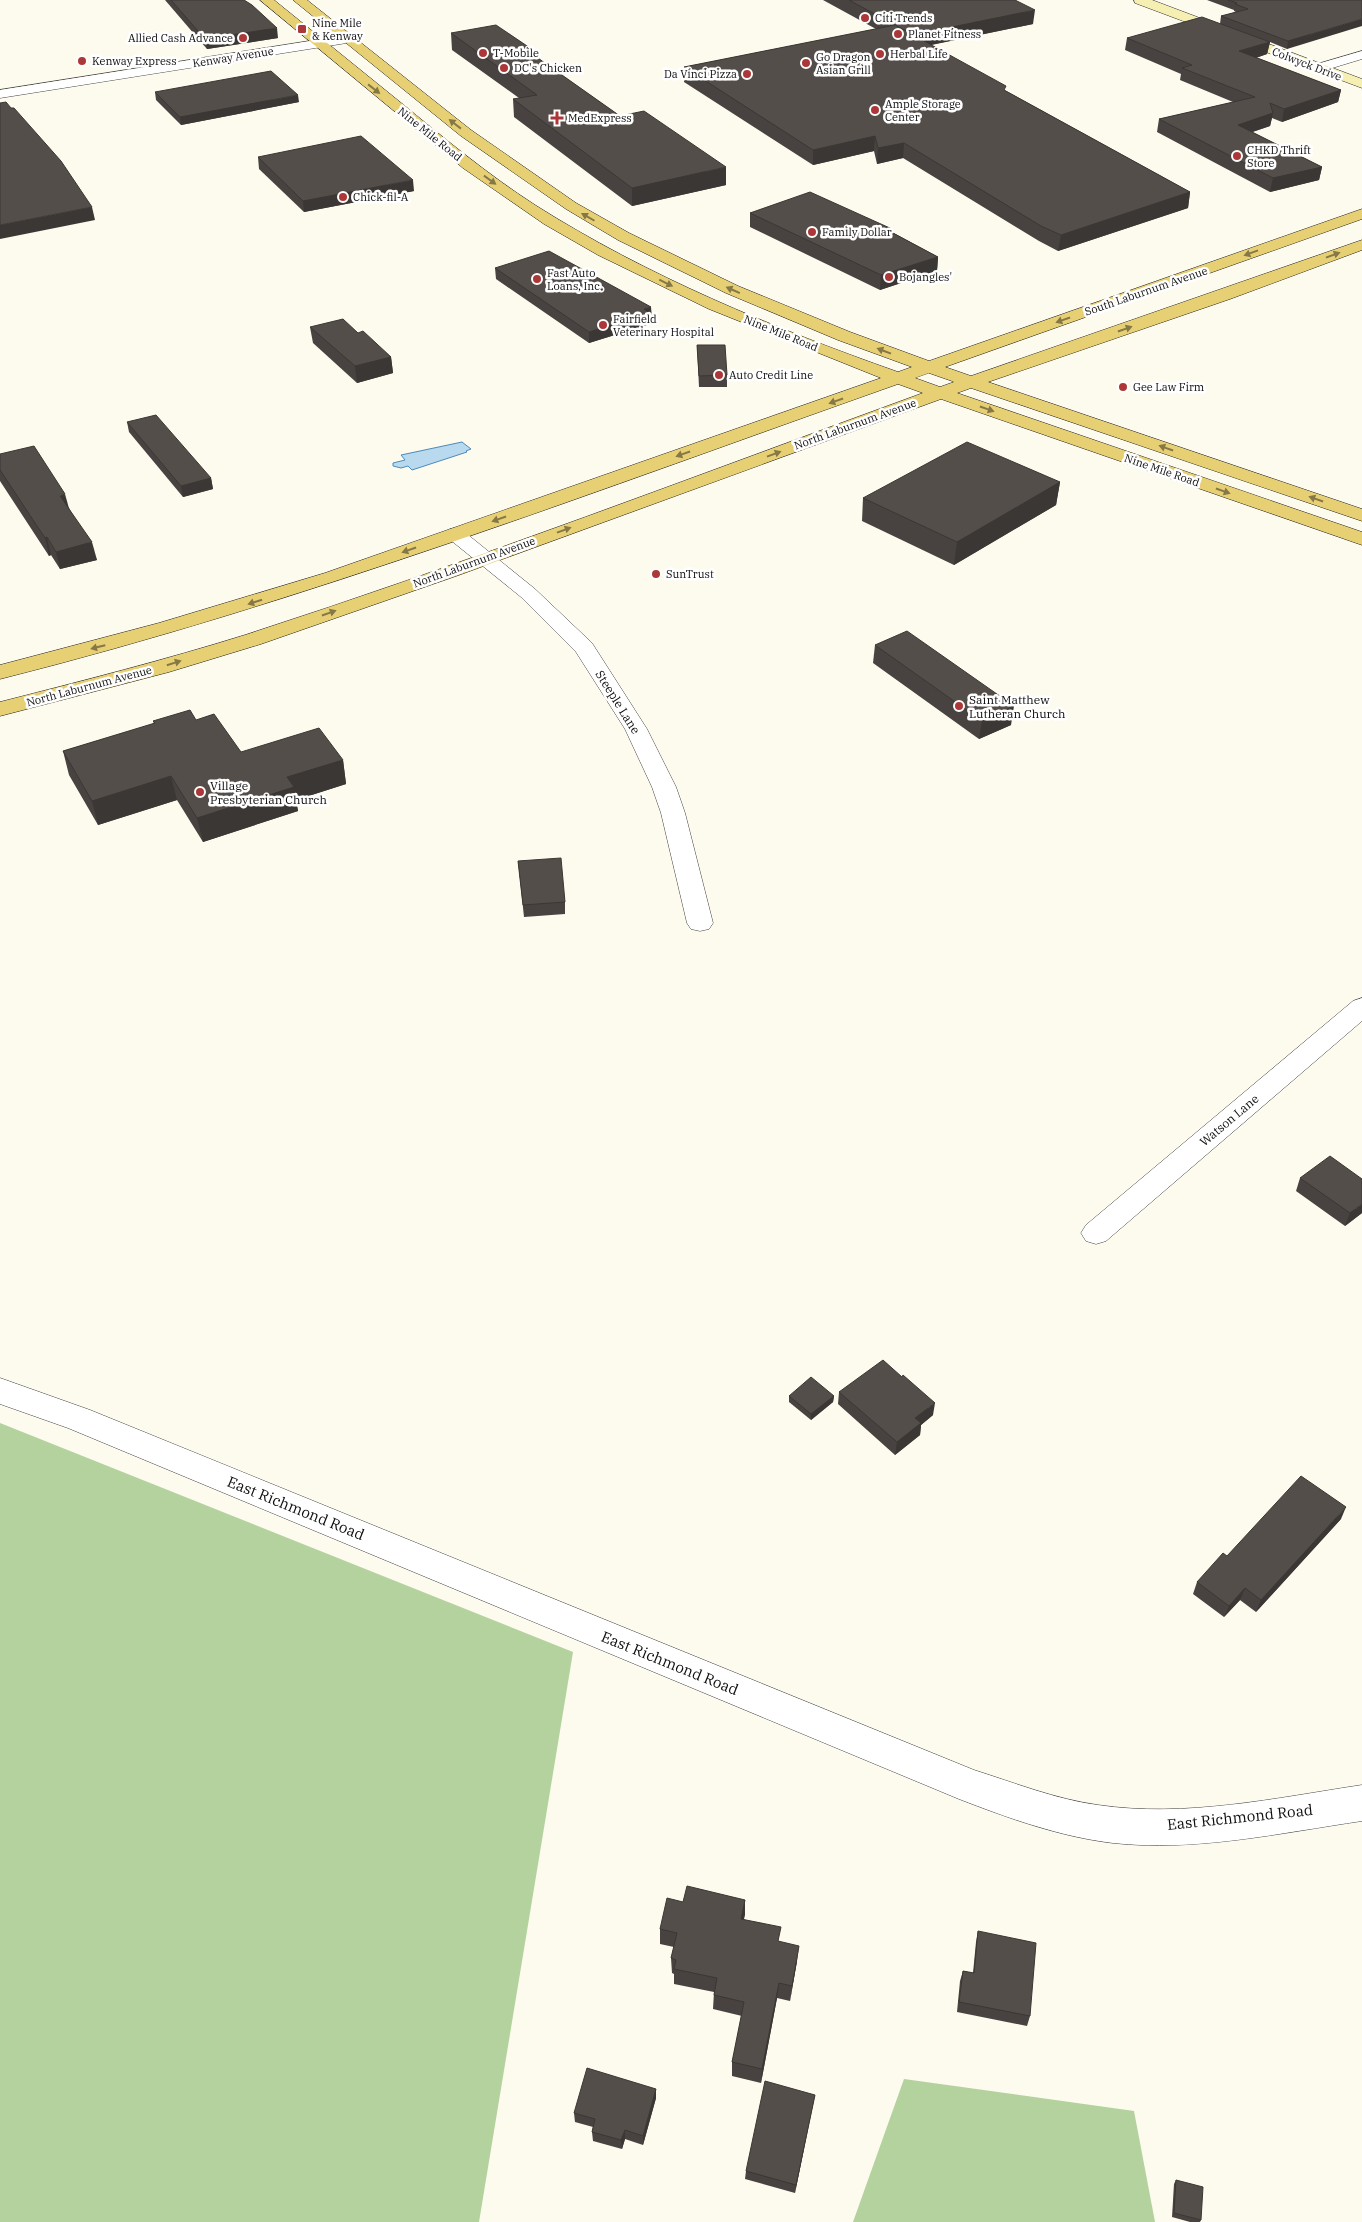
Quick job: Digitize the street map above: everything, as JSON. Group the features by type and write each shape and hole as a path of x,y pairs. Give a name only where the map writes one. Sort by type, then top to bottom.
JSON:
{"main road":[{"name":"Nine Mile Road","path":"266,0 472,167 548,220 627,263 724,310 827,352 1362,539"},
{"name":"Nine Mile Road","path":"299,0 515,170 608,228 691,270 776,309 930,368 1362,515"},
{"name":"South Laburnum Avenue","path":"898,378 1362,214"},
{"path":"1271,278 1274,264 1304,254 1308,245 1297,236"},
{"path":"970,382 1362,245"},
{"path":"0,672 112,644 243,606 455,534 898,378"},
{"name":"North Laburnum Avenue","path":"0,709 152,670 253,639 486,558 970,382"}],"street":[{"name":"Colwyck Drive","path":"1140,0 1362,84"},
{"name":"Kenway Avenue","path":"0,94 348,39"},
{"path":"1319,68 1362,55"},
{"name":"Steeple Lane","path":"455,534 528,593 584,648 636,729 664,787 673,813 700,923"},
{"name":"Watson Lane","path":"1096,1233 1362,1007"},
{"name":"East Richmond Road","path":"0,1391 79,1419 990,1793 1078,1819 1115,1825 1172,1826 1209,1823 1362,1802"}],"green space":[{"path":"0,1423 573,1652 479,2222 0,2222"},
{"path":"904,2079 1134,2111 1155,2222 853,2222"}],"water":[{"path":"462,442 471,449 412,470 408,466 401,468 393,466 393,463 405,460 401,455"}],"building":[{"path":"171,0 244,0 277,28 205,39"},
{"path":"849,0 1015,0 1035,10 913,35"},
{"path":"1228,0 1362,0 1362,19 1288,41 1221,16 1248,9"},
{"path":"1202,17 1270,42 1239,51 1341,90 1284,109 1270,103 1273,113 1238,125 1322,167 1273,178 1159,119 1255,97 1182,68 1192,65 1127,38"},
{"path":"496,25 533,50 528,51 620,116 644,111 726,167 632,188 513,99 537,95 451,33"},
{"path":"895,25 1006,86 1004,90 1190,192 1061,235 1041,226 904,143 878,148 875,136 813,150 684,67"},
{"path":"271,71 298,95 180,117 155,92"},
{"path":"6,102 11,108 14,108 61,161 92,207 0,225 0,103"},
{"path":"361,136 413,180 303,201 258,157"},
{"path":"810,192 892,229 889,231 938,257 881,275 750,213"},
{"path":"549,251 651,307 644,309 650,313 589,332 495,268"},
{"path":"343,319 358,333 363,331 391,357 355,366 310,327"},
{"path":"697,345 725,345 727,375 699,376"},
{"path":"156,415 211,478 181,486 127,422"},
{"path":"967,442 1060,482 957,542 863,498"},
{"path":"34,446 65,494 60,496 92,542 56,552 0,470 0,454"},
{"path":"907,631 1014,706 982,721 875,645"},
{"path":"190,710 196,720 214,714 241,752 319,728 343,760 287,777 294,787 197,818 171,776 92,801 63,751 155,723 153,721"},
{"path":"561,858 565,902 523,905 518,861"},
{"path":"1330,1156 1362,1179 1362,1204 1350,1213 1300,1178"},
{"path":"883,1360 935,1403 915,1418 921,1423 897,1442 839,1392"},
{"path":"811,1377 834,1396 811,1414 789,1396"},
{"path":"1301,1476 1346,1507 1261,1600 1245,1588 1229,1606 1197,1582 1223,1553 1227,1556"},
{"path":"687,1886 745,1900 741,1919 781,1927 778,1941 799,1946 792,1986 779,1983 762,2069 732,2062 744,2002 714,1995 717,1978 674,1969 676,1960 671,1958 677,1933 660,1929 667,1898 683,1902"},
{"path":"978,1931 1036,1943 1030,2016 959,2002 963,1971 974,1973"},
{"path":"587,2068 656,2089 643,2136 625,2130 621,2140 592,2132 595,2119 574,2113"},
{"path":"765,2081 815,2095 796,2185 746,2171"},
{"path":"1176,2180 1203,2187 1201,2220 1174,2213"}],"place":[{"name":"Citi Trends","path":"865,18"},
{"name":"Nine Mile & Kenway","path":"302,29"},
{"name":"Planet Fitness","path":"898,34"},
{"name":"Allied Cash Advance","path":"243,38"},
{"name":"T-Mobile","path":"483,53"},
{"name":"Herbal Life","path":"880,54"},
{"name":"Kenway Express","path":"82,61"},
{"name":"Go Dragon Asian Grill","path":"806,63"},
{"name":"DC's Chicken","path":"504,68"},
{"name":"Da Vinci Pizza","path":"747,74"},
{"name":"Ample Storage Center","path":"875,110"},
{"name":"MedExpress","path":"557,118"},
{"name":"CHKD Thrift Store","path":"1237,156"},
{"name":"Chick-fil-A","path":"343,197"},
{"name":"Family Dollar","path":"812,232"},
{"name":"Bojangles'","path":"889,277"},
{"name":"Fast Auto Loans, Inc.","path":"537,279"},
{"name":"Fairfield Veterinary Hospital","path":"603,325"},
{"name":"Auto Credit Line","path":"719,375"},
{"name":"Gee Law Firm","path":"1123,387"},
{"name":"SunTrust","path":"656,574"},
{"name":"Saint Matthew Lutheran Church","path":"959,706"},
{"name":"Village Presbyterian Church","path":"200,792"}]}
